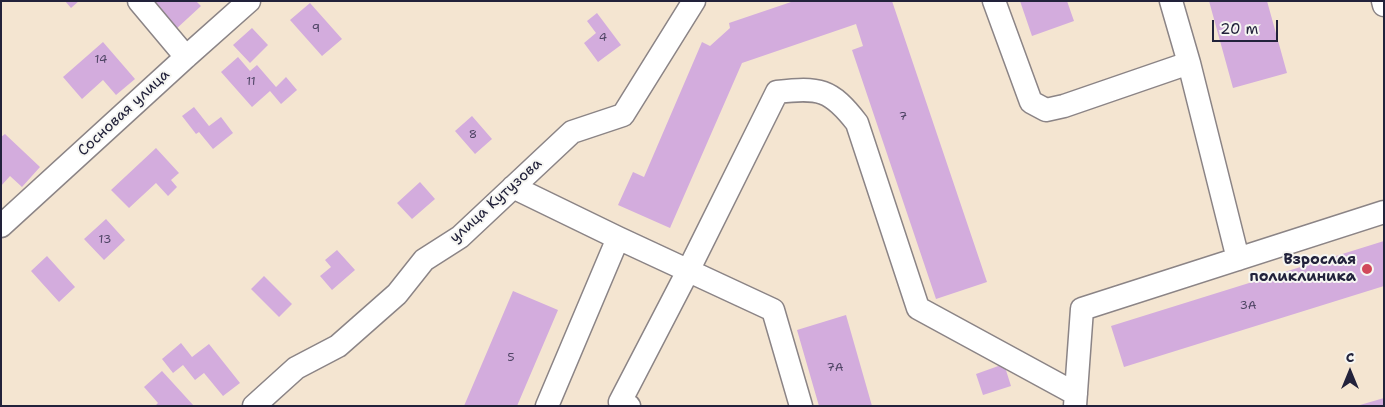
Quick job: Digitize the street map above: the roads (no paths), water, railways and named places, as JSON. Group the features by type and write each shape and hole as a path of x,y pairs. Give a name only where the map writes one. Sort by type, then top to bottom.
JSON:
{"street":[{"path":"139,1 186,56"},
{"name":"Сосновая улица","path":"1,226 186,56 249,1"},
{"name":"улица Кутузова","path":"254,406 296,368 338,346 397,294 424,260 460,237 572,132 623,116 694,1"},
{"path":"994,1 1031,102 1046,110 1064,106 1189,63"},
{"path":"1171,1 1189,63 1238,259"},
{"path":"1382,1 1384,6"},
{"path":"629,406 620,402 777,92 803,89 827,93 844,106 857,123 918,308 1076,400 1082,310 1384,212"},
{"path":"513,187 773,310 801,406"},
{"path":"547,406 618,238"}],"place":[{"name":"Взрослая поликлиника","path":"1367,269"}]}
